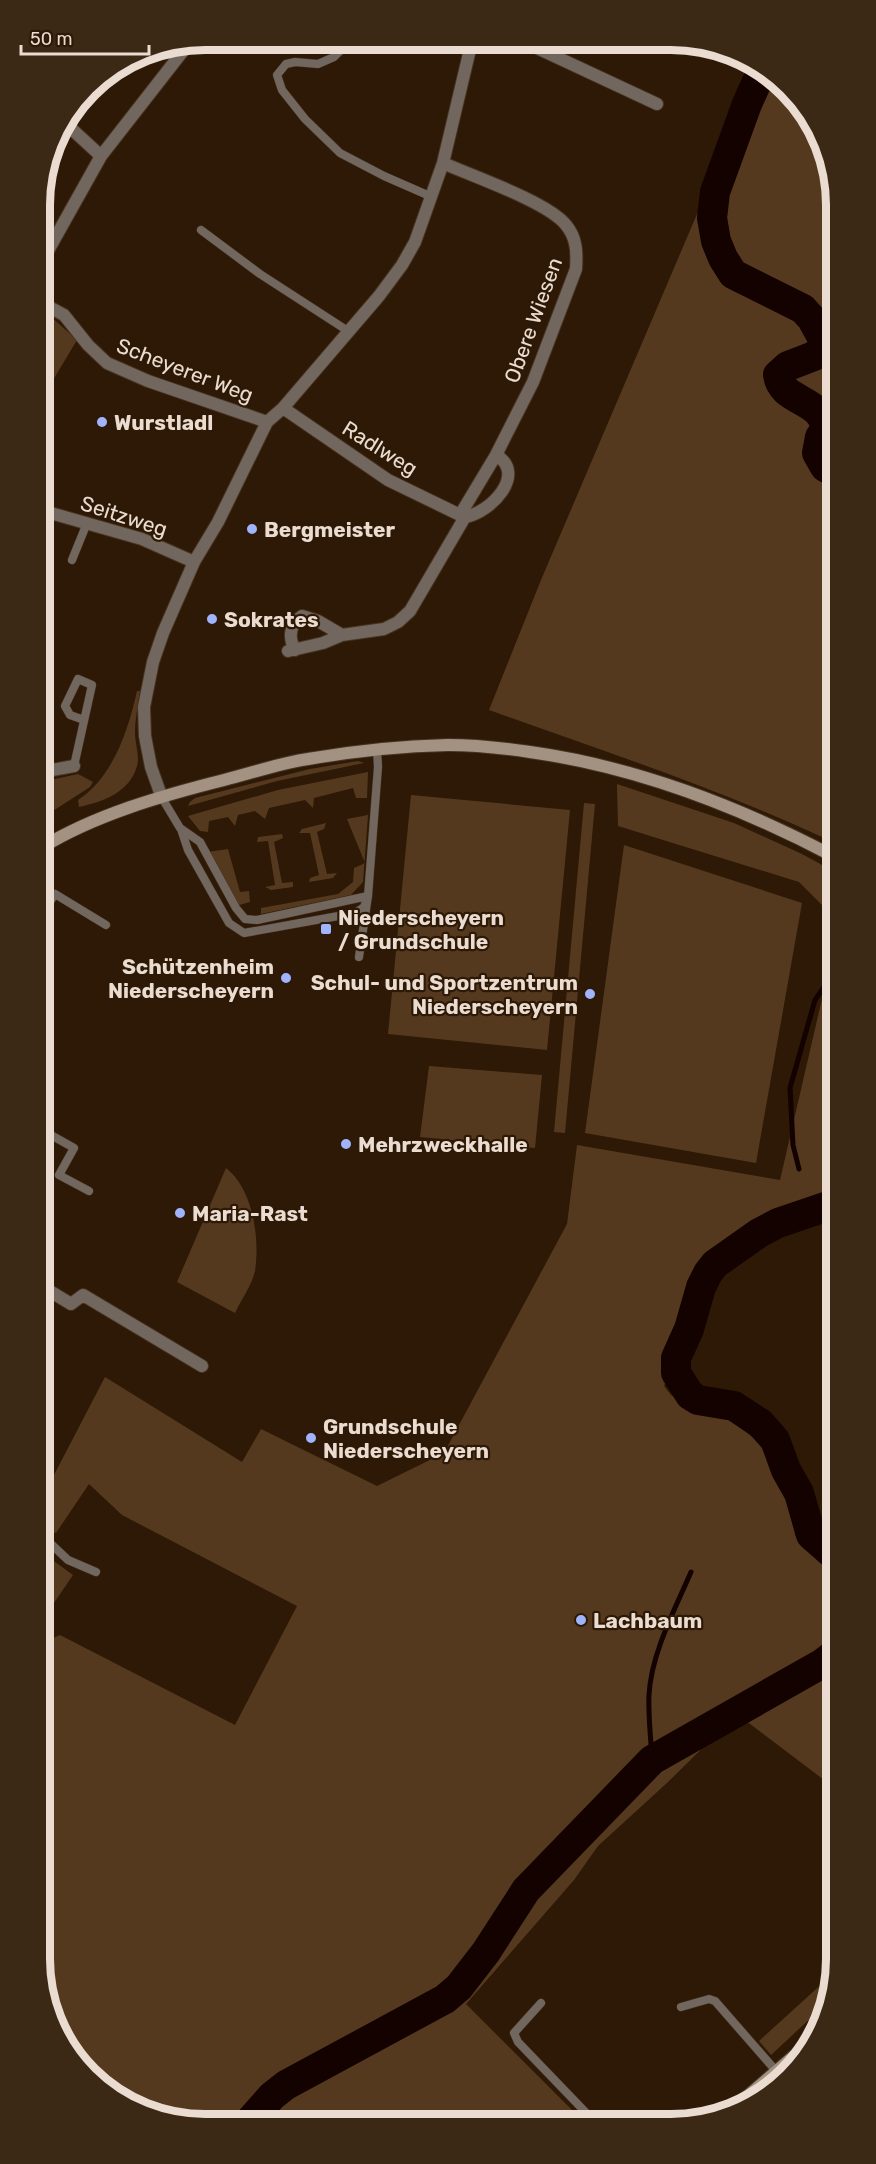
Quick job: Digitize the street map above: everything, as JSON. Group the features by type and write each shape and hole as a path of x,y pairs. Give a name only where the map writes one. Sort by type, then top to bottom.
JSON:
{"main road":[{"path":"50,844 88,825 162,798 306,759 376,750 448,745 568,757 632,773 695,793 750,815 826,853"},
{"path":"762,2085 787,2063"}],"street":[{"path":"162,798 155,782 148,753 145,722 146,694 153,662 164,633 194,562 218,522 267,422 283,408 379,296 402,266 416,242 443,163 470,50"},
{"path":"541,50 657,104"},
{"path":"50,247 101,156 183,51"},
{"path":"70,127 101,156"},
{"name":"Obere Wiesen","path":"342,635 318,621 302,616 295,621 290,642 292,650 323,643 342,635 384,629 398,622 410,611 496,455 533,382 576,269 577,251 573,236 567,225 545,207 443,163"},
{"name":"Scheyerer Weg","path":"50,307 64,315 106,363 148,381 267,422"},
{"name":"Radlweg","path":"283,408 388,480 462,516"},
{"path":"462,516 484,510 501,493 508,470 506,463 496,455"},
{"name":"Seitzweg","path":"50,513 142,539 194,562"},
{"path":"50,770 74,766"},
{"path":"50,1292 71,1304 83,1295 202,1366"}],"lane":[{"path":"341,50 334,57 318,64 295,62 286,64 278,75 282,90 305,118 340,153 432,197"},
{"path":"201,230 260,274 348,331"},
{"path":"72,560 87,523"},
{"path":"74,766 92,685 78,679 65,706 70,715 84,720"},
{"path":"359,957 368,896 378,767 376,750"},
{"path":"162,798 229,923 244,933 355,913 364,907 368,896"},
{"path":"180,828 200,842 236,908 241,915 250,920 368,896"},
{"path":"50,902 55,894 106,925"},
{"path":"50,1134 74,1148 59,1175 89,1191"},
{"path":"50,1544 68,1560 96,1572"},
{"path":"681,2007 709,1999 715,2001 777,2072"},
{"path":"541,2003 514,2034 518,2042 586,2114"}],"shaded area":[{"path":"756,75 781,95 806,127 815,145 825,185 826,839 706,788 489,710 541,580"},
{"path":"50,316 77,340 50,385"},
{"path":"137,691 140,691 135,728 138,758 133,775 122,789 106,799 79,807 78,800 101,779 117,752 129,722"},
{"path":"358,761 364,763 277,781 188,806 195,798 310,769"},
{"path":"368,772 367,798 356,798 353,788 314,798 313,808 305,800 269,808 265,819 255,811 238,815 235,826 228,817 209,821 208,832 200,831 188,816 278,790"},
{"path":"78,774 93,782 90,787 50,813 50,780"},
{"path":"617,784 734,823 826,867 826,909 799,882 618,826"},
{"path":"411,795 570,810 547,1050 388,1034"},
{"path":"584,803 595,804 565,1133 554,1132"},
{"path":"368,815 365,862 347,819"},
{"path":"326,823 324,829 317,832 327,874 337,873 333,878 309,882 310,878 319,875 310,833 299,833 302,829"},
{"path":"282,834 283,838 274,842 282,883 293,882 293,887 271,890 265,887 275,885 268,841 257,842 258,837"},
{"path":"624,845 802,903 756,1163 585,1133"},
{"path":"228,849 240,892 249,891 250,902 239,905 208,852"},
{"path":"364,863 363,882 351,895 261,914 261,908 338,894 353,882 354,868"},
{"path":"826,982 826,1203 764,1222 733,1239 704,1261 722,1272 701,1287 694,1309 673,1346 670,1355 671,1367 664,1386 671,1395 728,1419 759,1442 766,1450 775,1480 792,1501 795,1535 819,1562 826,1565 826,1781 737,1714 598,1846 574,1880 466,2004 576,2114 185,2113 155,2106 136,2098 102,2076 88,2062 61,2019 51,1979 50,1639 60,1635 235,1725 297,1606 122,1515 89,1484 56,1533 50,1531 50,1483 105,1377 242,1462 261,1429 377,1486 444,1453 567,1224 577,1145 780,1180"},
{"path":"429,1066 542,1075 535,1148 420,1137"},
{"path":"226,1168 243,1188 252,1215 256,1244 254,1276 235,1313 177,1282"},
{"path":"50,1558 73,1575 50,1609"},
{"path":"825,1981 817,2012 771,2055 759,2041"}],"waterway":[{"path":"759,77 715,192 712,218 716,241 733,274 803,309 812,319 824,341 821,350 814,356 788,366 778,375 786,391 817,411 826,428"},
{"path":"826,428 820,437 817,453 826,468"},
{"path":"799,1169 793,1145 790,1088 815,1000 826,984"},
{"path":"826,1207 778,1223 759,1233 715,1264 701,1287 689,1329 676,1358 676,1373 690,1395 698,1400 734,1406 760,1423 775,1440 786,1470 799,1493 811,1535 826,1548"},
{"path":"652,1760 649,1695 654,1664 691,1572"},
{"path":"256,2114 272,2096 286,2085 445,1999 459,1987 486,1952 526,1890 652,1760 826,1661"}],"place":[{"name":"Wurstladl","path":"102,422"},
{"name":"Bergmeister","path":"252,529"},
{"name":"Sokrates","path":"212,619"},
{"name":"Niederscheyern / Grundschule","path":"326,929"},
{"name":"Schützenheim Niederscheyern","path":"286,978"},
{"name":"Schul- und Sportzentrum Niederscheyern","path":"590,994"},
{"name":"Mehrzweckhalle","path":"346,1144"},
{"name":"Maria-Rast","path":"180,1213"},
{"name":"Grundschule Niederscheyern","path":"311,1438"},
{"name":"Lachbaum","path":"581,1620"}]}
